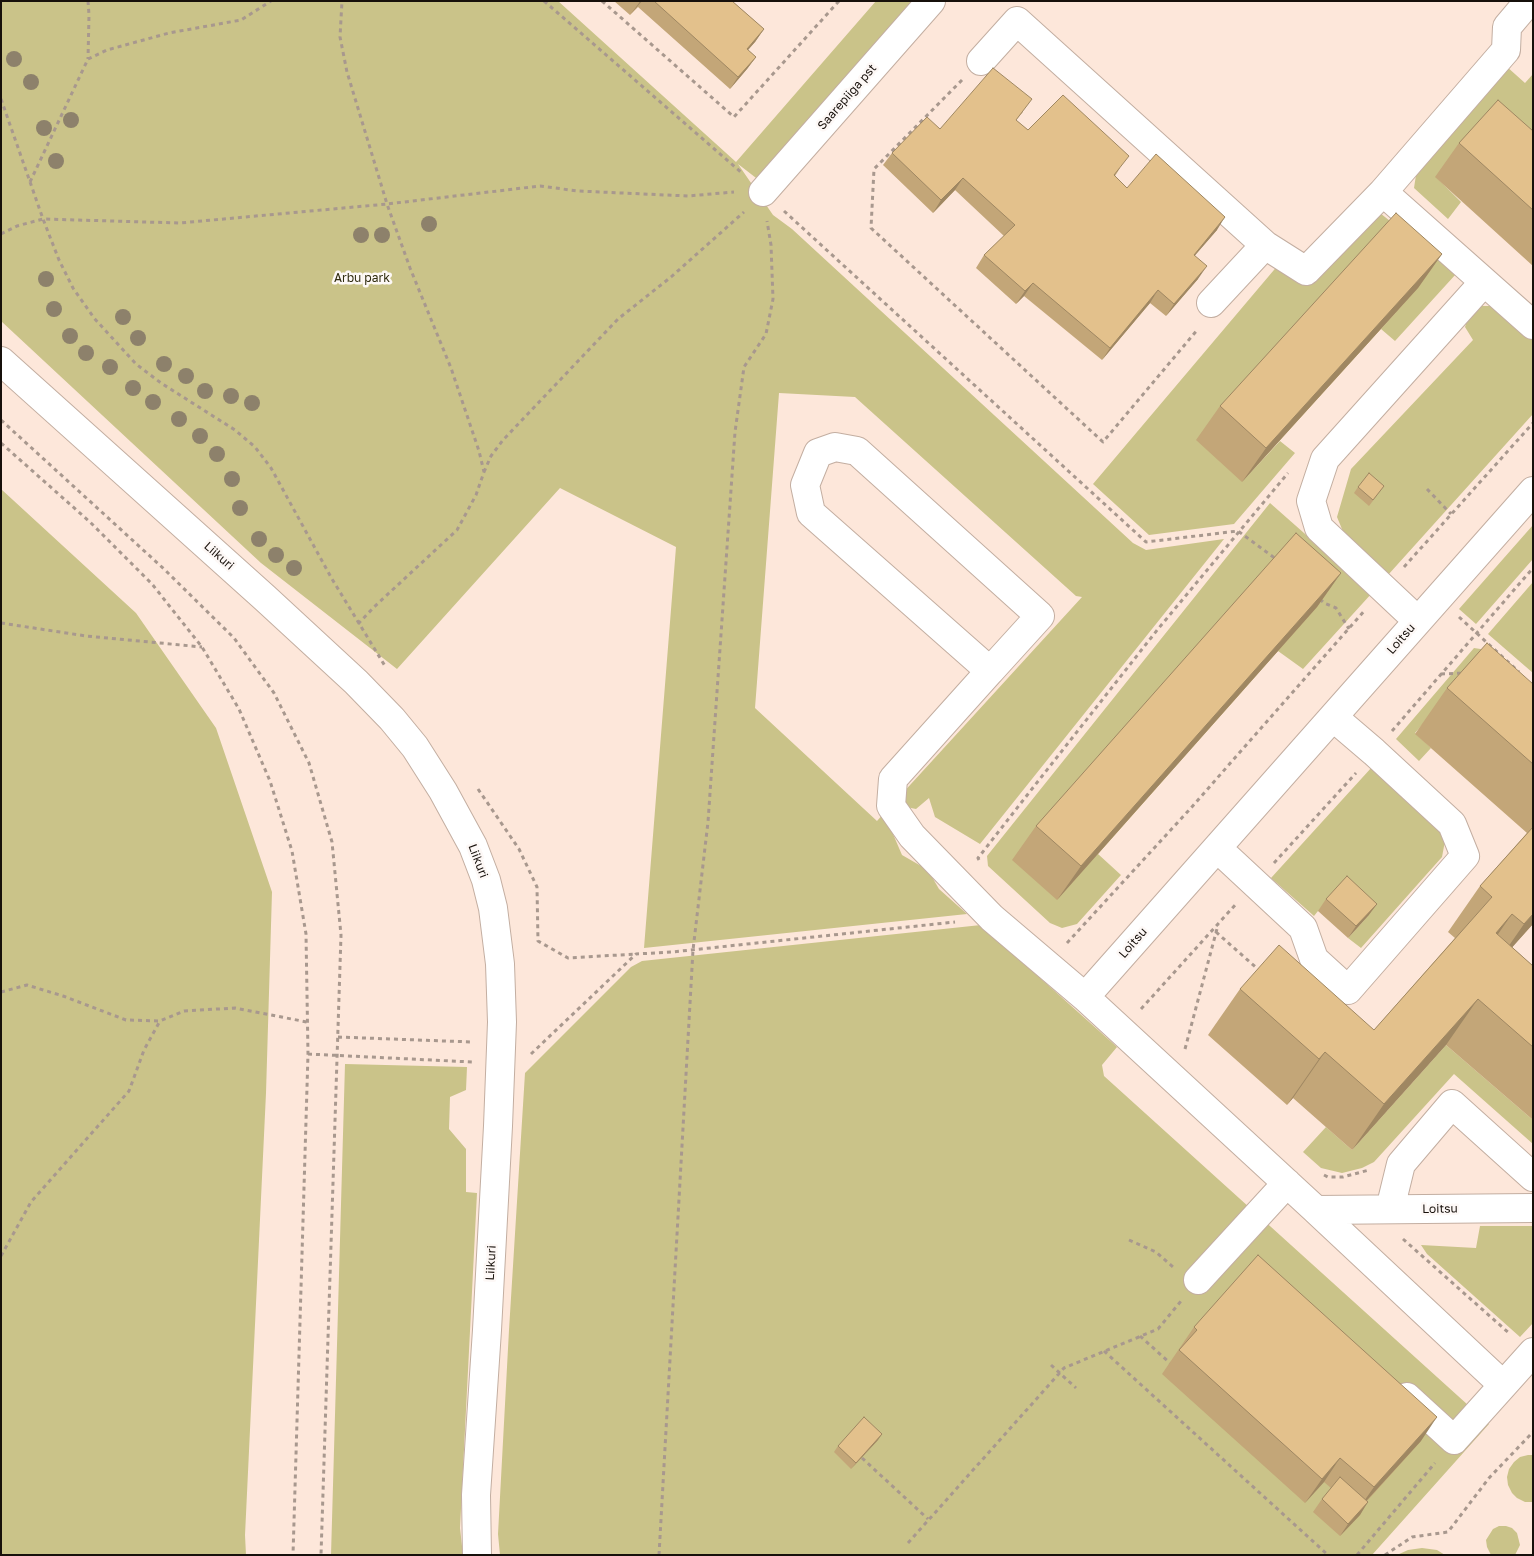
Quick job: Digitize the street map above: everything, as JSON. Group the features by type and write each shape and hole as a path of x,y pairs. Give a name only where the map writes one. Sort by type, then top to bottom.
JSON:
{"street":[{"name":"Saarepiiga pst","path":"763,192 931,1"},
{"path":"981,60 1017,21 1264,245 1306,271 1383,192 1506,50 1507,28 1529,1"},
{"path":"1383,192 1533,325"},
{"path":"1211,304 1264,245"},
{"path":"1418,621 1319,528 1311,501 1324,459 1484,282"},
{"name":"Liikuri","path":"1,361 319,647 380,707 415,747 443,791 469,838 486,880 493,908 499,954 501,1053 487,1330 476,1495 477,1555"},
{"path":"990,671 811,513 805,485 818,454 835,447 857,451 1040,616 893,779 891,806 912,836 992,918 1085,997 1503,1384"},
{"name":"Loitsu","path":"1085,997 1533,491"},
{"path":"1217,848 1303,928 1314,959 1348,990 1464,856 1452,824 1333,717"},
{"path":"1381,1210 1401,1164 1452,1104 1533,1177"},
{"path":"1196,1283 1287,1183"},
{"name":"Loitsu","path":"1316,1210 1533,1208"},
{"path":"1388,1380 1454,1440 1503,1384 1525,1346"}],"path":[{"path":"30,182 88,59 88,1"},
{"path":"88,59 107,50 169,33 241,20 271,1"},
{"path":"342,1 340,37 347,72 387,204 410,268 451,368 479,451 484,472"},
{"path":"544,1 763,192 1146,542 1238,531 1282,565"},
{"path":"602,1 734,117 839,1"},
{"path":"981,60 874,169 871,228 1103,442 1206,320 1211,304"},
{"path":"1,99 43,219 73,288 94,318 136,364 161,383 235,430 256,447 271,468 327,571 388,671"},
{"path":"1,234 17,226 43,219 180,223 387,204 540,186 578,191 688,196 722,192 763,192"},
{"path":"358,624 457,530 476,495 491,456 517,424 618,319 671,277 745,211 763,192"},
{"path":"659,1555 693,950 708,822 734,432 744,367 766,334 773,299 771,245 763,192"},
{"path":"1,420 164,569 234,638 274,693 309,763 332,842 342,935 321,1555"},
{"path":"1065,945 1190,809 1533,423"},
{"path":"1,443 90,522 152,584 202,647 239,709 270,781 292,851 306,934 308,1054 293,1555"},
{"path":"1427,489 1451,514"},
{"path":"980,868 978,858 984,850 1158,629 1263,501"},
{"path":"1317,597 1324,603 1336,608 1349,628"},
{"path":"1,623 86,636 202,647"},
{"path":"1477,633 1522,675"},
{"path":"1508,670 1517,670"},
{"path":"1441,674 1470,673"},
{"path":"473,782 519,849 537,887 538,941 568,958 693,950 992,918"},
{"path":"1185,1052 1218,924"},
{"path":"1216,932 1266,977"},
{"path":"338,1037 501,1053 521,1064 636,954"},
{"path":"1,992 27,985 63,996 126,1020 160,1021 184,1011 235,1008 307,1022"},
{"path":"1,1256 31,1202 129,1090 144,1050 160,1021"},
{"path":"308,1054 472,1062 542,1044"},
{"path":"472,1062 472,1071"},
{"path":"1381,1210 1525,1346"},
{"path":"908,1542 1064,1368 1158,1328 1196,1283 1156,1252 1129,1240"},
{"path":"1140,1336 1171,1364"},
{"path":"1104,1352 1328,1555"},
{"path":"1051,1365 1076,1388"},
{"path":"1385,1555 1412,1537 1448,1532 1489,1478 1533,1432"},
{"path":"1357,1555 1454,1440"},
{"path":"862,1458 928,1520"}],"green space":[{"name":"Arbu park","path":"1,1 558,1 736,162 876,1 916,1 760,181 738,164 773,215 792,229 1133,543 1146,550 1224,539 980,844 935,817 929,798 916,809 906,807 900,796 1082,597 1076,596 855,397 779,393 755,708 877,821 884,813 902,855 928,870 939,889 967,914 644,948 676,547 560,488 397,669 261,563 1,321"},
{"path":"1506,66 1525,83 1533,74 1533,187 1436,177 1461,202 1448,219 1414,188 1416,175"},
{"path":"1380,213 1456,274 1395,341 1381,329 1418,288 1242,482 1280,441 1295,453 1234,524 1149,535 1093,484 1279,264 1304,280"},
{"path":"1482,306 1495,306 1533,340 1533,414 1388,575 1344,534 1337,517 1351,469 1473,340 1465,327 1468,318"},
{"path":"1,489 136,613 216,728 272,892 266,1093 245,1535 246,1555 1,1555"},
{"path":"1270,503 1372,593 1303,669 1278,651 1317,607 1098,854 1121,875 1077,924 1062,928 1050,923 988,866 987,856"},
{"path":"1533,525 1533,559 1476,624 1459,609"},
{"path":"1533,582 1533,673 1488,634"},
{"path":"1474,648 1487,650 1415,733 1431,748 1419,761 1396,739"},
{"path":"1372,767 1442,830 1445,841 1442,857 1361,948 1348,938 1368,916 1318,911 1314,916 1271,878"},
{"path":"981,925 1117,1047 1102,1065 1104,1076 1489,1424 1372,1555 500,1555 498,1534 525,1073 631,967 642,961"},
{"path":"1446,1045 1533,1120 1533,1144 1454,1074 1374,1162 1362,1168 1342,1173 1321,1168 1303,1152 1326,1127 1352,1150"},
{"path":"345,1064 467,1067 466,1090 450,1097 449,1129 466,1149 466,1192 477,1193 460,1528 463,1555 331,1555"},
{"path":"1480,1226 1533,1226 1533,1323 1520,1337 1427,1254 1421,1245 1476,1248"},
{"path":"1533,1455 1533,1502 1525,1502 1517,1498 1508,1485 1507,1477 1509,1469 1514,1462 1520,1457"},
{"path":"1499,1526 1512,1528 1517,1533 1520,1545 1515,1555 1491,1555 1486,1540 1493,1529"},
{"path":"1422,1548 1437,1550 1445,1555 1397,1555 1408,1550"}],"building":[{"path":"654,1 732,1 764,29 747,49 756,57 738,77"},
{"path":"993,68 1032,99 1016,120 1028,130 1063,95 1129,156 1114,175 1127,188 1156,154 1225,217 1194,255 1207,266 1174,304 1158,290 1110,348 1033,283 1025,291 984,255 1015,225 963,178 941,200 892,153 927,117 940,129"},
{"path":"1498,100 1533,131 1533,210 1459,143"},
{"path":"1396,213 1442,254 1266,448 1220,406"},
{"path":"1369,473 1384,486 1373,500 1358,487"},
{"path":"1296,533 1341,573 1081,866 1036,826"},
{"path":"1487,643 1533,684 1533,764 1447,688"},
{"path":"1533,827 1533,914 1524,924 1512,914 1496,933 1533,966 1533,1047 1478,999 1384,1104 1325,1052 1319,1059 1240,989 1279,945 1374,1030 1492,897 1480,886"},
{"path":"1347,876 1377,904 1356,926 1326,899"},
{"path":"1258,1255 1437,1417 1374,1487 1340,1458 1322,1479 1179,1350 1197,1330 1194,1327"},
{"path":"864,1417 882,1434 856,1463 838,1446"},
{"path":"1340,1477 1368,1502 1348,1524 1322,1499"}]}
